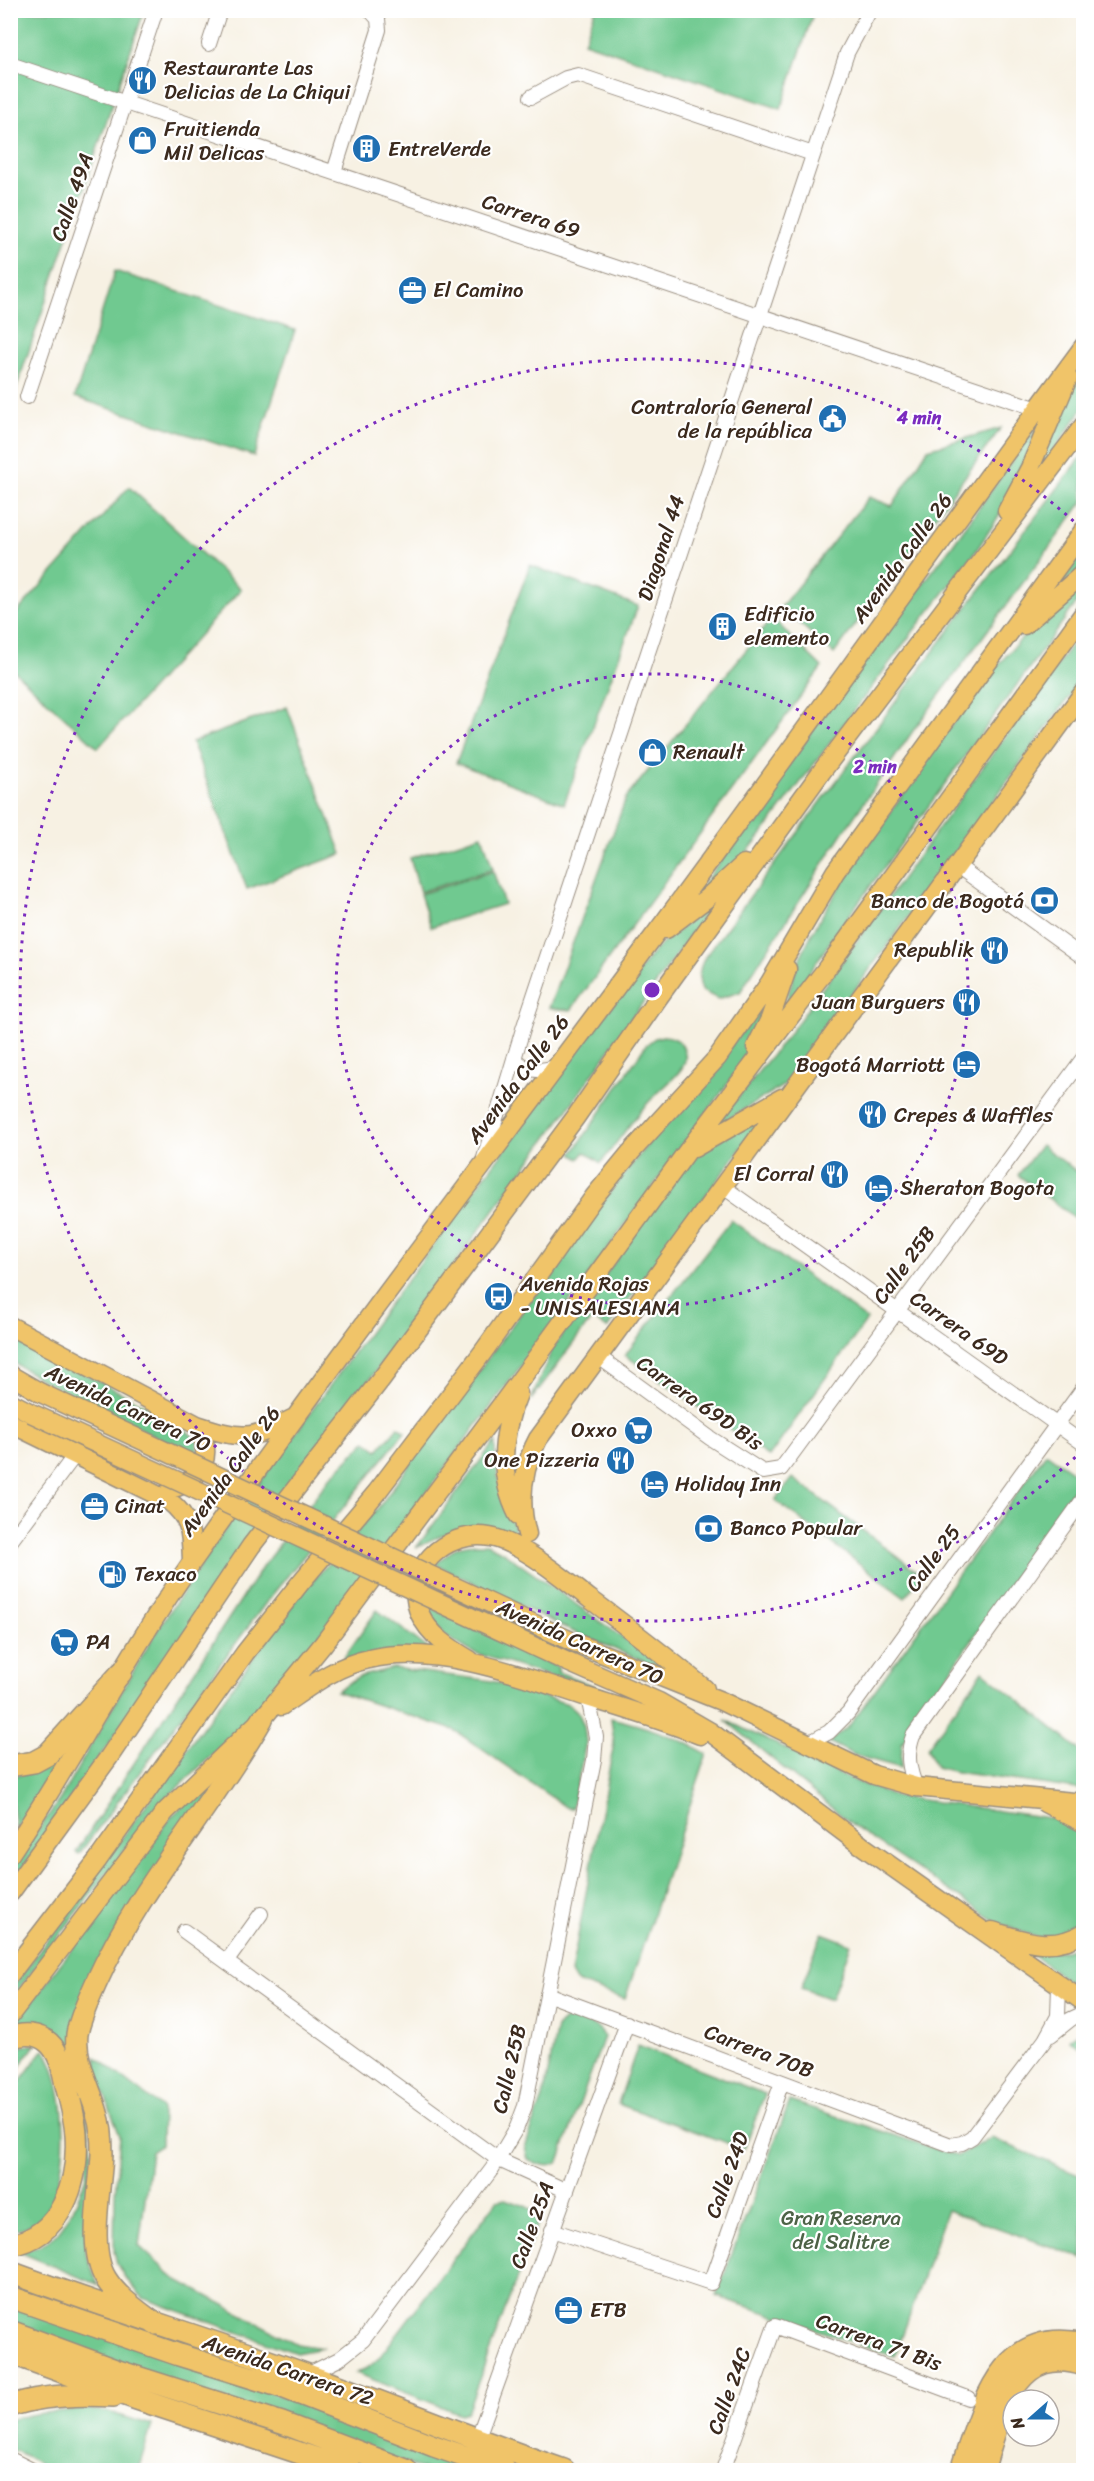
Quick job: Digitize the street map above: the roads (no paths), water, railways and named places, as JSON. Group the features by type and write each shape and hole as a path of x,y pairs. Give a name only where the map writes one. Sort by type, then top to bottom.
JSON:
{"highway":[{"path":"10,1766 34,1762 47,1755 120,1673"},
{"path":"155,2324 123,2300 104,2276 98,2262 101,2133 98,2114 80,2061 77,2034 81,2018 96,1983 124,1929 239,1759 262,1719"},
{"path":"10,2038 30,2035 40,2037 51,2044 61,2065 76,2134 76,2156 70,2190 56,2219 34,2238 21,2244 10,2245"},
{"name":"Avenida Carrera 72","path":"10,2272 307,2375 477,2440 564,2470"},
{"name":"Avenida Carrera 72","path":"10,2296 282,2387 434,2446 504,2470"},
{"path":"114,2332 155,2324"},
{"path":"10,2331 118,2371 282,2423 406,2470"},
{"path":"961,2470 984,2403 994,2382 1006,2365 1020,2353 1034,2346 1061,2341 1083,2344"},
{"path":"10,2353 134,2398 351,2470"},
{"path":"983,2470 1008,2397 1015,2385 1035,2367 1047,2363 1066,2361 1083,2365"},
{"path":"10,2406 25,2401 88,2396 134,2398"},
{"path":"185,2415 233,2408"}],"main road":[{"name":"Avenida Calle 26","path":"10,1854 57,1784 120,1673 192,1562 296,1416 483,1163 651,941 1081,350"},
{"path":"970,575 1030,468 1081,350"},
{"path":"10,1893 92,1783 251,1546 382,1378 575,1118 790,815 1083,425"},
{"path":"10,1974 97,1862 245,1653 377,1492 483,1352 594,1197 631,1152 717,1058 769,984 835,872 1083,530"},
{"path":"984,668 1031,618 1083,573"},
{"path":"10,2015 165,1812 262,1719 324,1643 686,1153 827,968 1083,613"},
{"path":"527,1534 521,1496 527,1462 538,1439 1083,692"},
{"path":"651,941 707,898 741,868 790,815"},
{"path":"735,1088 770,1019 806,921"},
{"path":"686,1153 789,1095"},
{"path":"10,1326 197,1425 230,1436 247,1437 268,1432 296,1416"},
{"path":"529,1368 510,1413 504,1435 503,1454 508,1491 527,1534 552,1569"},
{"name":"Avenida Carrera 70","path":"10,1375 41,1393 571,1641 721,1701 874,1775 916,1787 1083,1803"},
{"name":"Avenida Carrera 70","path":"10,1402 675,1710 731,1747 861,1845 1083,2002"},
{"path":"10,1423 148,1490 182,1511 188,1521 192,1562"},
{"path":"148,1490 169,1490 194,1479 203,1467 205,1451 204,1437 197,1425"},
{"path":"476,1663 444,1643 429,1629 420,1615 416,1599 416,1583 423,1565 445,1544 460,1538 478,1536 491,1537 511,1545 552,1569 721,1701"},
{"path":"262,1719 326,1675 368,1659 394,1655 476,1663 675,1725 731,1747"},
{"path":"1032,1797 1083,1823"},
{"path":"979,1927 1032,1943 1049,1944 1062,1943 1083,1933"}],"street":[{"name":"Calle 49A","path":"27,397 156,10"},
{"path":"209,44 220,10"},
{"path":"334,172 379,30 378,19 370,10"},
{"name":"Diagonal 44","path":"483,1163 514,1058 847,52 870,10"},
{"name":"Carrera 69","path":"10,64 762,314 1038,409"},
{"path":"531,97 566,78 578,75 813,154"},
{"path":"956,865 1083,958"},
{"name":"Calle 25B","path":"781,1469 1083,1057"},
{"path":"514,1058 524,1068 531,1070 538,1071 555,1067"},
{"name":"Carrera 69D","path":"722,1186 1083,1444"},
{"name":"Carrera 69D Bis","path":"599,1357 710,1438 763,1472 781,1469"},
{"name":"Calle 25","path":"807,1744 829,1731 848,1713 1083,1387"},
{"path":"10,1542 75,1455"},
{"path":"916,1787 908,1761 908,1750 913,1736 1083,1498"},
{"name":"Calle 25B","path":"307,2375 339,2359 363,2340 499,2160 517,2127 523,2112 594,1760 596,1737 588,1697"},
{"path":"227,1961 261,1914"},
{"path":"184,1931 499,2160 567,2191"},
{"path":"1046,2040 1058,2016 1059,1984"},
{"name":"Carrera 70B","path":"547,1994 951,2145 957,2145 972,2137 1046,2040"},
{"path":"1046,2040 1062,2026 1083,2013"},
{"name":"Calle 25A","path":"477,2440 627,2023"},
{"name":"Calle 24D","path":"552,2230 711,2283 782,2082"},
{"name":"Carrera 71 Bis","path":"775,2326 969,2398"},
{"name":"Calle 24C","path":"723,2470 775,2326"},
{"path":"10,2459 25,2469"}],"place":[{"name":"Restaurante Las Delicias de La Chiqui","path":"143,80"},
{"name":"Fruitienda Mil Delicas","path":"143,141"},
{"name":"EntreVerde","path":"367,149"},
{"name":"El Camino","path":"412,290"},
{"name":"Contraloría General de la república","path":"833,419"},
{"name":"Edificio elemento","path":"723,626"},
{"name":"Renault","path":"652,752"},
{"name":"Banco de Bogotá","path":"1045,901"},
{"name":"Republik","path":"995,950"},
{"name":"Juan Burguers","path":"966,1002"},
{"name":"Bogotá Marriott","path":"966,1065"},
{"name":"Crepes & Waffles","path":"873,1115"},
{"name":"El Corral","path":"835,1174"},
{"name":"Sheraton Bogota","path":"879,1188"},
{"name":"Avenida Rojas - UNISALESIANA","path":"499,1296"},
{"name":"Oxxo","path":"638,1430"},
{"name":"One Pizzeria","path":"620,1460"},
{"name":"Holiday Inn","path":"654,1484"},
{"name":"Cinat","path":"94,1506"},
{"name":"Banco Popular","path":"709,1528"},
{"name":"Texaco","path":"113,1574"},
{"name":"PA","path":"65,1642"},
{"name":"ETB","path":"569,2310"}],"park label":[{"name":"Gran Reserva del Salitre","path":"841,2230"}]}
